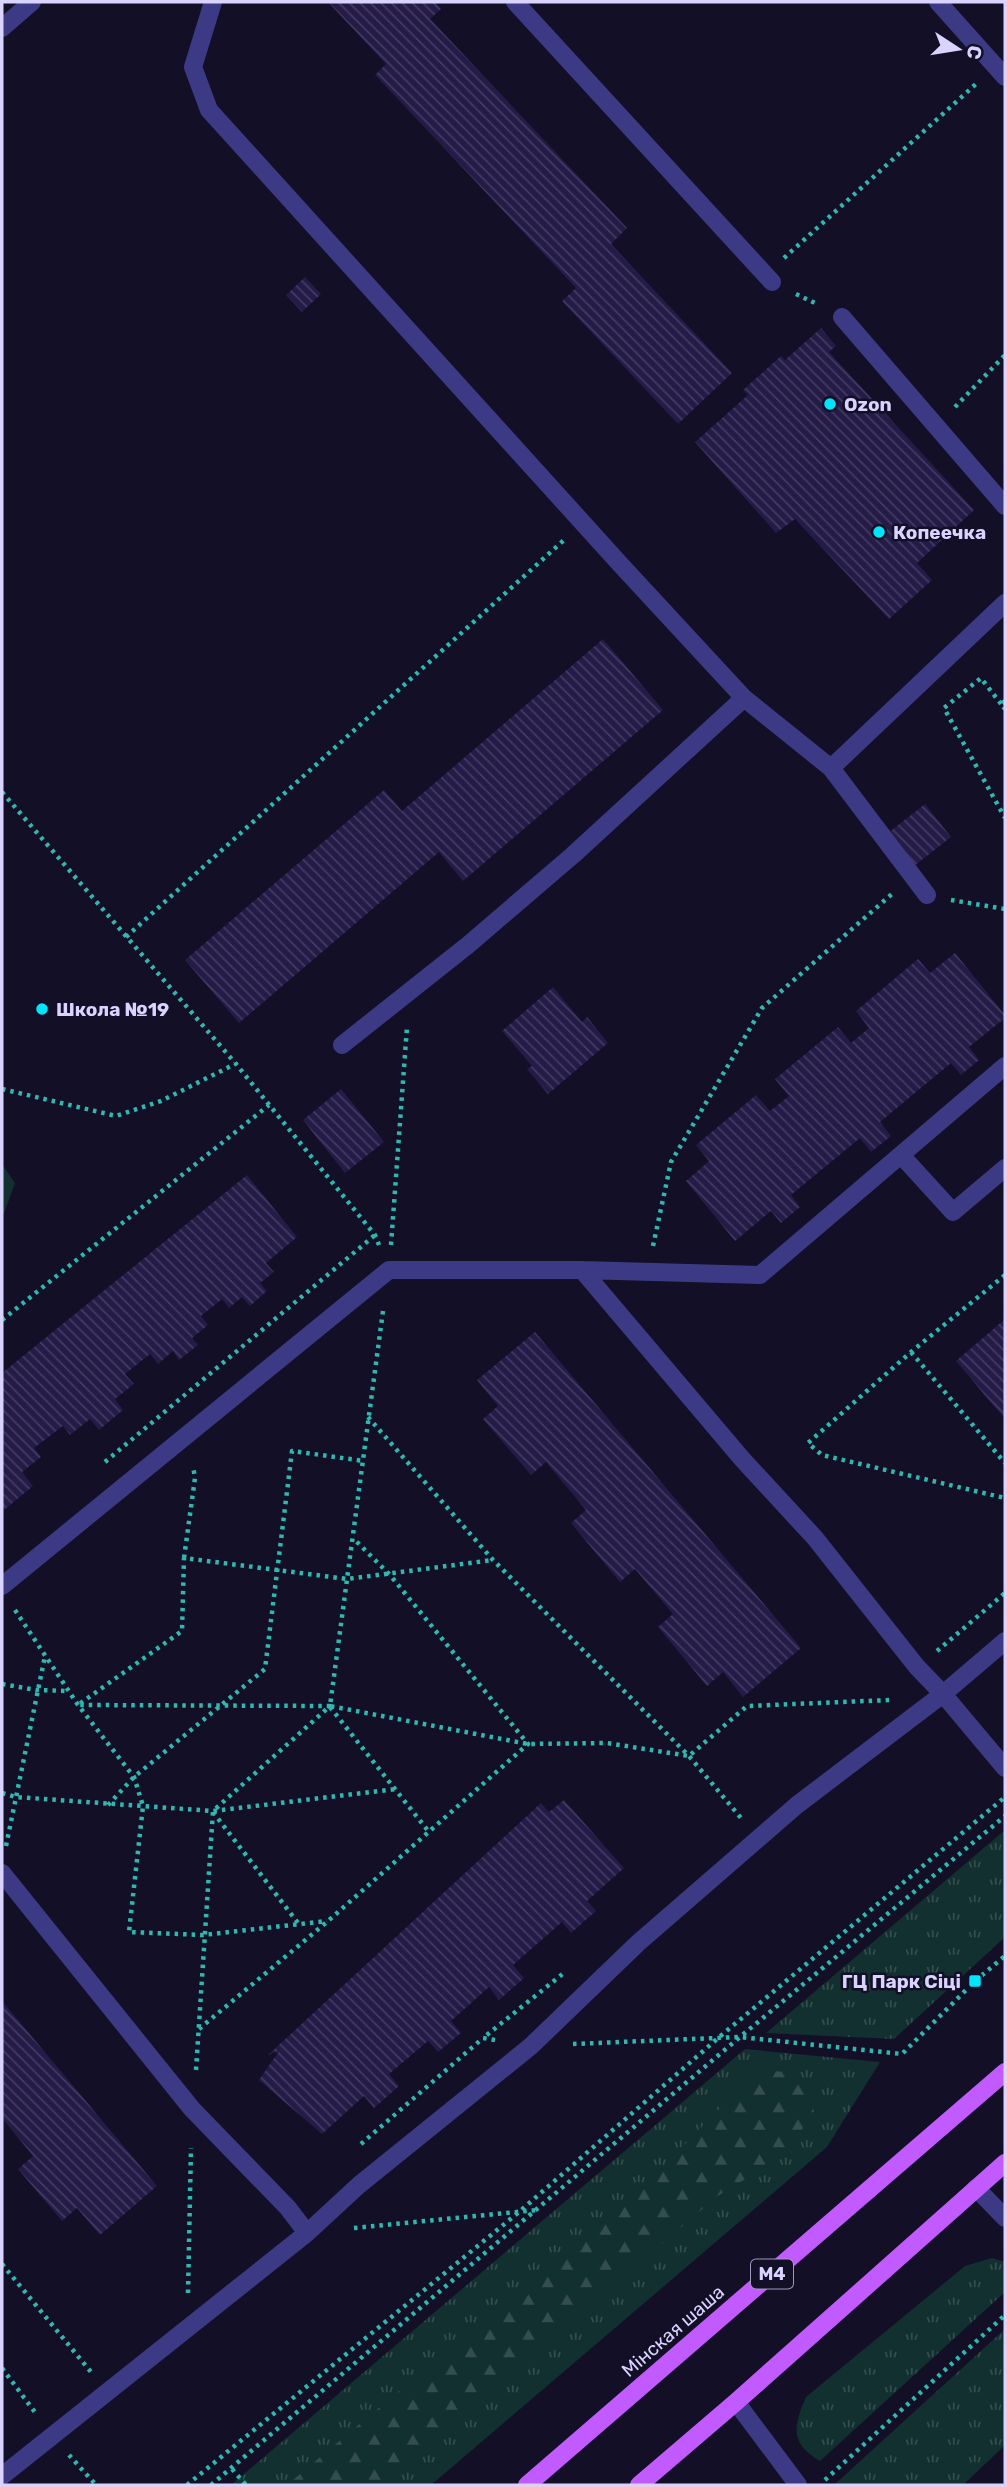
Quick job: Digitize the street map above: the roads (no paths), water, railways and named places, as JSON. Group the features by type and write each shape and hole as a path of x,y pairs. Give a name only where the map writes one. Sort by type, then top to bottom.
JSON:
{"main road":[{"name":"Мінская шаша","path":"527,2485 1005,2072"},
{"path":"639,2485 1005,2163"}],"lane":[{"path":"2,28 32,2"},
{"path":"213,2 193,67 209,110 744,698 831,768 927,895"},
{"path":"515,2 768,279"},
{"path":"938,2 1001,71"},
{"path":"842,317 1005,506"},
{"path":"831,768 1005,604"},
{"path":"342,1045 468,945 573,855 744,698"},
{"path":"5,1594 186,1434 389,1270 582,1270 760,1275 1005,1066"},
{"path":"901,1155 953,1212 1005,1168"},
{"path":"582,1270 726,1440 815,1538 917,1667 1002,1759"},
{"path":"2,2476 307,2233 359,2185 531,2046 638,1943 797,1805 943,1694 1005,1641"},
{"path":"3,1865 192,2109 288,2208 307,2233"},
{"path":"976,2188 1005,2218"},
{"path":"736,2402 798,2485"}],"place":[{"name":"Ozon","path":"830,404"},
{"name":"Копеечка","path":"879,532"},
{"name":"Школа №19","path":"42,1009"},
{"name":"ГЦ Парк Сіці","path":"975,1981"}]}
